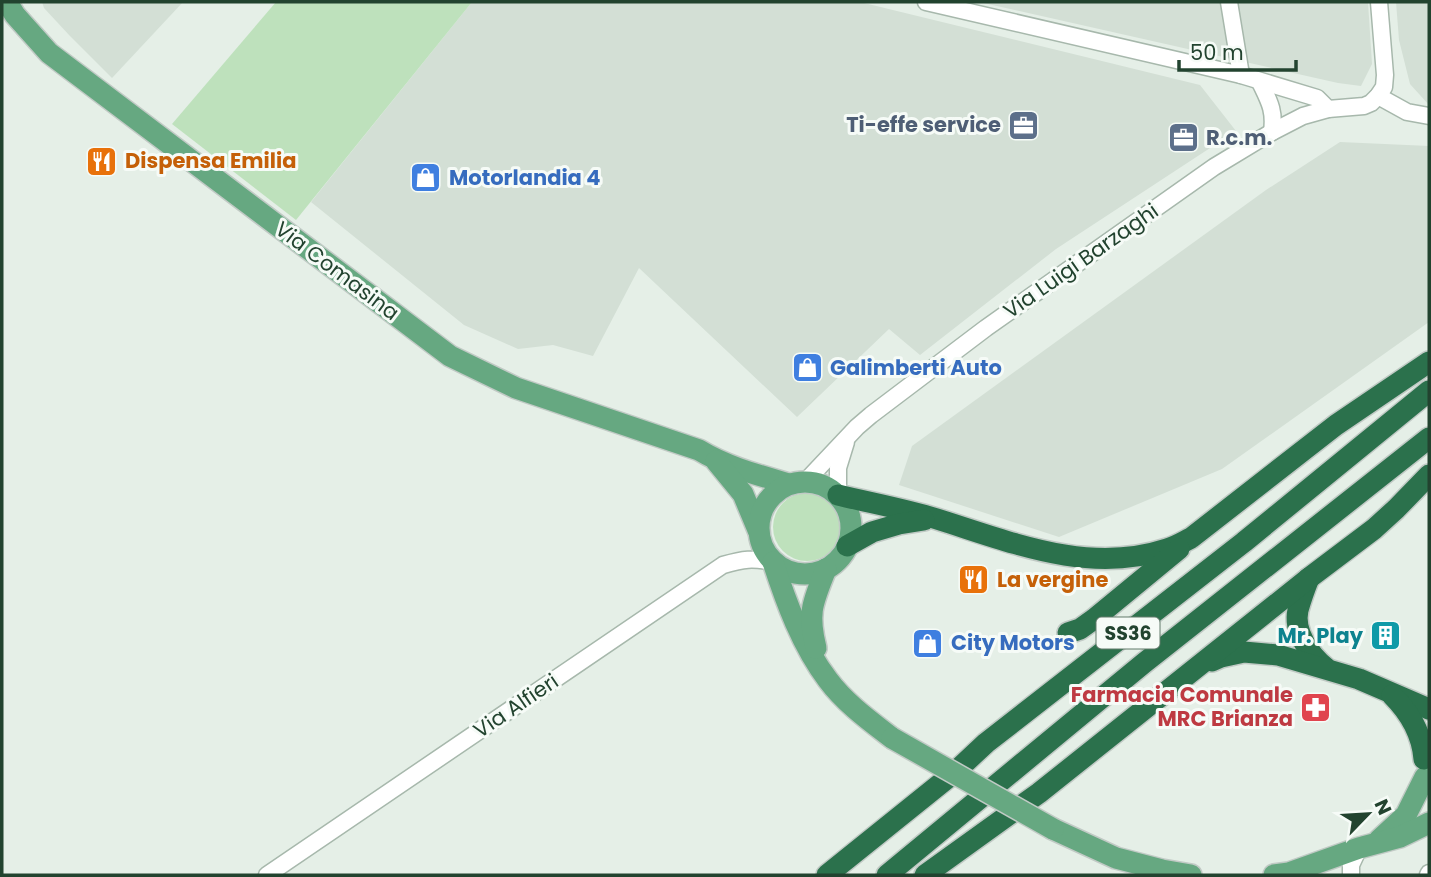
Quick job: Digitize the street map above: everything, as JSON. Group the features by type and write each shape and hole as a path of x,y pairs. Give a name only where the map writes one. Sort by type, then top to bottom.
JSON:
{"highway":[{"path":"1068,633 1080,629 1094,619 1191,538 1336,425 1429,362"},
{"name":"SS36","path":"827,875 955,772 986,743 1244,542 1429,391"},
{"name":"SS36","path":"887,875 1144,663 1429,438"},
{"path":"925,875 1039,793 1309,578 1374,530 1429,475"},
{"path":"838,495 933,518 1026,547 1080,558 1110,559 1141,555 1167,549 1191,538"},
{"path":"847,546 872,532 933,518"},
{"path":"1309,578 1297,613 1298,628 1315,659 1328,670"},
{"path":"1198,667 1222,656 1244,652 1278,655 1359,679 1429,709"},
{"path":"1388,691 1406,709 1423,745 1427,767"}],"main road":[{"name":"Via Comasina","path":"7,2 49,53 450,356 516,388 698,450 715,460 757,475 798,483"},
{"name":"Via Comasina","path":"715,460 743,494 758,530"},
{"path":"798,483 818,483 838,495 846,506 851,533 839,560 813,574 785,570 773,562 765,553 758,530 760,515 766,502 776,491 798,483"},
{"path":"773,562 796,624 828,680 892,738 1053,829 1116,858 1191,875"},
{"path":"826,569 813,602 810,622 815,647 828,680"},
{"path":"1367,846 1406,815 1427,767"},
{"path":"1282,874 1400,837 1429,823"}],"street":[{"path":"926,2 1241,75 1317,99 1328,109"},
{"path":"1229,2 1241,75"},
{"path":"1379,2 1385,75 1384,87 1378,96 1407,112 1429,116"},
{"path":"1259,82 1272,108 1272,132"},
{"name":"Via Luigi Barzaghi","path":"798,483 871,415 986,328 1214,167 1272,132 1303,117 1328,109 1364,106 1378,96"},
{"path":"838,495 838,468 849,436"},
{"name":"Via Alfieri","path":"267,875 723,565 754,558 773,562"},
{"path":"1352,875 1351,865 1367,846"},
{"path":"1282,874 1315,875"}],"shaded area":[{"path":"42,2 183,2 112,78 44,8"},
{"path":"472,2 860,2 1200,85 1236,131 1056,249 920,355 889,329 797,417 639,268 593,356 553,345 518,349 464,325 311,202"},
{"path":"979,2 1368,2 1372,64 1361,86 1338,83"},
{"path":"1396,2 1429,2 1429,105 1410,84 1399,40"},
{"path":"1340,142 1429,146 1429,322 1222,469 1059,537 899,485 912,446 1266,190"}],"green space":[{"path":"276,2 472,2 296,220 172,124"},
{"path":"807,493 820,495 831,503 839,514 839,540 831,551 820,559 807,561 794,559 783,551 775,540 773,527 775,514 783,503 794,495"}],"place":[{"name":"Ti-effe service","path":"1024,125"},
{"name":"R.c.m.","path":"1183,138"},
{"name":"Dispensa Emilia","path":"102,161"},
{"name":"Motorlandia 4","path":"426,178"},
{"name":"Galimberti Auto","path":"807,368"},
{"name":"La vergine","path":"974,580"},
{"name":"Mr. Play","path":"1386,636"},
{"name":"City Motors","path":"928,643"},
{"name":"Farmacia Comunale MRC Brianza","path":"1316,707"}]}
